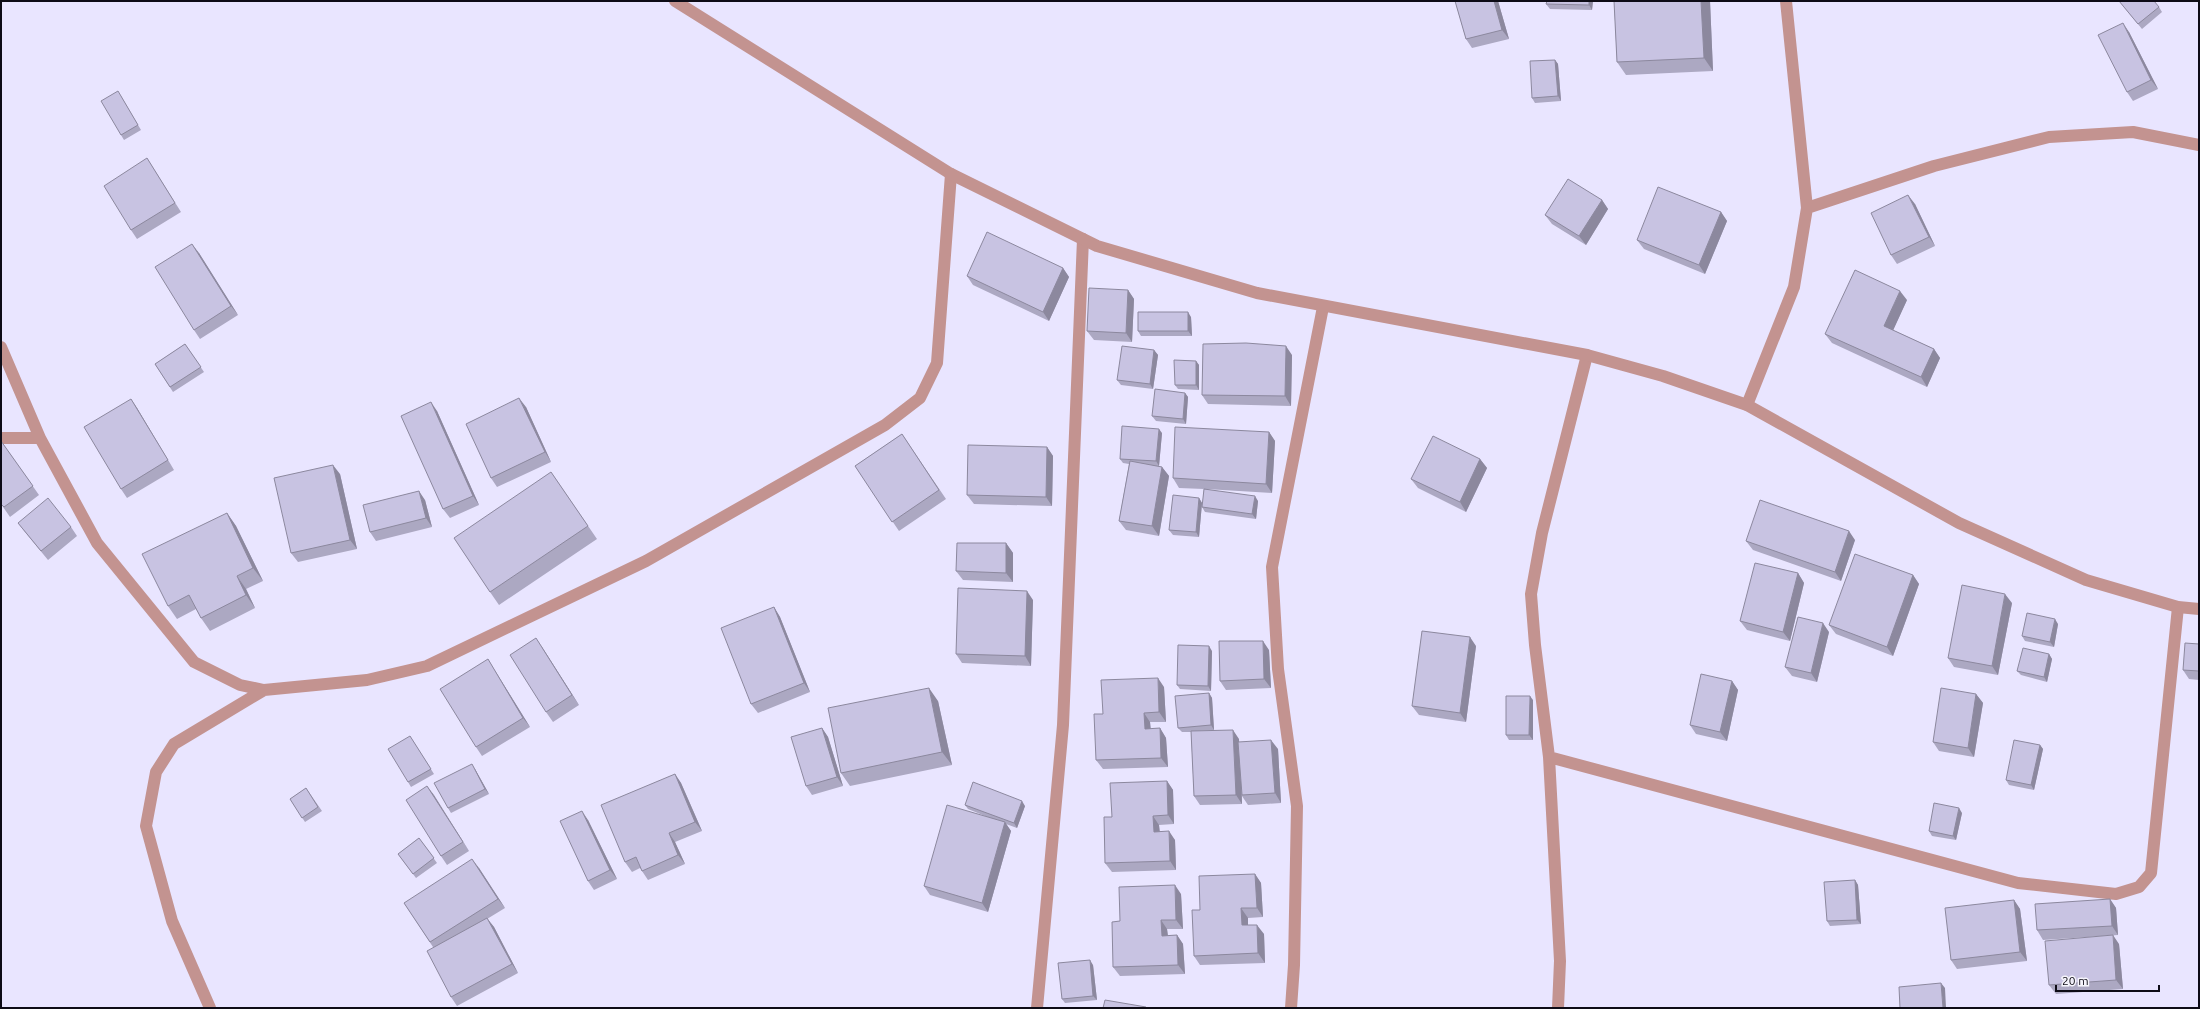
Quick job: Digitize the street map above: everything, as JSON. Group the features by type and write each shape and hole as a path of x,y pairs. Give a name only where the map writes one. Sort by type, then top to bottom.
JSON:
{"street":[{"path":"675,1 951,174 1097,246 1257,293 1323,307 1587,355 1663,376 1747,405 1959,522 2086,580 2178,607 2199,609"},
{"path":"1747,405 1794,287 1807,208 1786,1"},
{"path":"1807,208 1934,166 2050,137 2132,132 2199,145"},
{"path":"1,347 40,438 97,543 175,641 194,662 240,685 264,690 367,680 427,666 646,561 885,425 920,398 937,363 951,174"},
{"path":"1037,1008 1063,725 1083,239"},
{"path":"1291,1008 1294,965 1297,806 1278,669 1272,568 1323,307"},
{"path":"1558,1008 1560,961 1549,757 1535,645 1531,594 1542,533 1587,355"},
{"path":"1,438 40,438"},
{"path":"1549,757 2018,883 2116,894 2139,887 2150,873 2178,607"},
{"path":"210,1008 172,921 146,826 156,772 174,744 264,690"}],"building":[{"path":"1455,1 1494,1 1502,30 1466,39"},
{"path":"1547,1 1589,1 1589,5 1546,4"},
{"path":"1614,1 1701,1 1704,58 1617,62"},
{"path":"2119,1 2154,1 2159,7 2138,24"},
{"path":"2123,23 2151,80 2127,92 2098,35"},
{"path":"1555,60 1558,96 1532,98 1530,61"},
{"path":"118,91 138,125 121,135 101,101"},
{"path":"147,158 175,203 131,230 104,186"},
{"path":"1568,179 1602,200 1579,236 1545,215"},
{"path":"1658,187 1721,212 1699,265 1637,240"},
{"path":"1908,195 1929,237 1891,255 1871,213"},
{"path":"987,232 1063,268 1043,312 967,276"},
{"path":"192,244 231,306 194,330 155,267"},
{"path":"1855,270 1900,291 1884,326 1934,349 1921,377 1825,334"},
{"path":"1089,288 1128,290 1126,333 1087,331"},
{"path":"1138,312 1188,312 1188,331 1138,331"},
{"path":"1246,343 1286,346 1285,396 1202,395 1203,344"},
{"path":"185,344 201,367 170,387 155,364"},
{"path":"1122,346 1154,350 1150,384 1117,380"},
{"path":"1174,360 1196,361 1196,385 1175,385"},
{"path":"1155,389 1185,393 1183,419 1152,416"},
{"path":"519,398 545,452 491,478 466,424"},
{"path":"131,399 168,460 121,489 84,427"},
{"path":"431,402 473,496 443,509 401,416"},
{"path":"1122,426 1159,429 1156,461 1120,459"},
{"path":"1175,427 1269,432 1266,484 1173,478"},
{"path":"902,434 939,490 892,522 855,466"},
{"path":"1433,436 1480,459 1460,502 1411,479"},
{"path":"1,441 33,486 4,507 1,504"},
{"path":"968,445 1047,447 1046,497 967,495"},
{"path":"1130,461 1162,467 1152,526 1119,521"},
{"path":"333,465 350,540 291,553 274,478"},
{"path":"551,472 588,526 490,592 454,538"},
{"path":"1204,489 1255,496 1252,514 1202,507"},
{"path":"419,491 426,518 370,532 363,505"},
{"path":"1173,495 1199,498 1196,532 1169,530"},
{"path":"48,498 71,527 41,551 18,523"},
{"path":"1760,500 1849,531 1835,572 1746,541"},
{"path":"227,513 253,568 237,576 246,595 201,618 189,595 168,606 142,554"},
{"path":"957,543 1006,543 1006,573 956,571"},
{"path":"1855,554 1913,575 1887,647 1829,625"},
{"path":"1755,563 1798,573 1783,632 1740,621"},
{"path":"1962,585 2005,594 1992,666 1948,658"},
{"path":"958,588 1027,591 1025,656 956,654"},
{"path":"774,607 804,683 751,704 721,628"},
{"path":"2027,613 2055,619 2050,642 2022,636"},
{"path":"1798,617 1823,623 1811,673 1785,667"},
{"path":"1422,631 1470,637 1460,713 1412,706"},
{"path":"536,638 572,695 546,712 510,655"},
{"path":"1219,641 1263,641 1264,679 1220,681"},
{"path":"2185,643 2199,644 2199,671 2183,670"},
{"path":"1178,645 1209,646 1208,686 1177,685"},
{"path":"2023,648 2049,654 2044,677 2017,671"},
{"path":"488,659 523,718 476,747 440,689"},
{"path":"1701,674 1732,681 1720,732 1690,725"},
{"path":"1158,678 1159,712 1144,713 1145,729 1160,728 1161,758 1096,760 1094,714 1103,714 1101,680"},
{"path":"929,688 942,752 841,773 828,708"},
{"path":"1941,688 1976,694 1968,748 1933,742"},
{"path":"1209,693 1211,725 1178,728 1175,696"},
{"path":"1506,696 1530,696 1529,735 1506,735"},
{"path":"822,728 837,777 806,786 791,737"},
{"path":"1233,730 1236,795 1194,796 1191,731"},
{"path":"410,736 431,769 408,782 388,749"},
{"path":"1271,740 1275,793 1242,795 1238,742"},
{"path":"2014,740 2040,745 2031,785 2006,780"},
{"path":"472,764 485,789 448,808 434,783"},
{"path":"675,774 695,822 669,833 678,855 642,871 636,857 625,862 601,805"},
{"path":"1167,781 1168,815 1153,816 1154,832 1169,831 1170,861 1105,863 1104,817 1112,817 1110,783"},
{"path":"973,782 1022,801 1014,823 965,805"},
{"path":"427,786 463,842 441,856 406,800"},
{"path":"306,788 318,807 302,818 290,799"},
{"path":"1934,803 1959,808 1953,836 1929,831"},
{"path":"947,805 1005,822 982,903 924,886"},
{"path":"582,811 610,870 588,881 560,821"},
{"path":"419,838 434,858 413,874 398,854"},
{"path":"472,859 498,899 430,942 404,903"},
{"path":"1255,874 1257,908 1241,908 1242,925 1257,925 1258,953 1194,956 1192,910 1200,910 1199,876"},
{"path":"1855,880 1857,920 1827,921 1824,882"},
{"path":"1175,885 1176,920 1161,920 1162,936 1177,935 1178,965 1113,967 1112,922 1120,921 1119,887"},
{"path":"2110,899 2112,926 2037,930 2035,904"},
{"path":"2014,900 2020,952 1951,960 1945,908"},
{"path":"487,918 512,964 451,997 427,951"},
{"path":"2113,935 2116,980 2049,985 2045,941"},
{"path":"1090,960 1093,996 1062,999 1058,963"},
{"path":"1941,983 1943,1008 1900,1008 1899,987"},
{"path":"1105,1000 1146,1007 1103,1008"}]}
